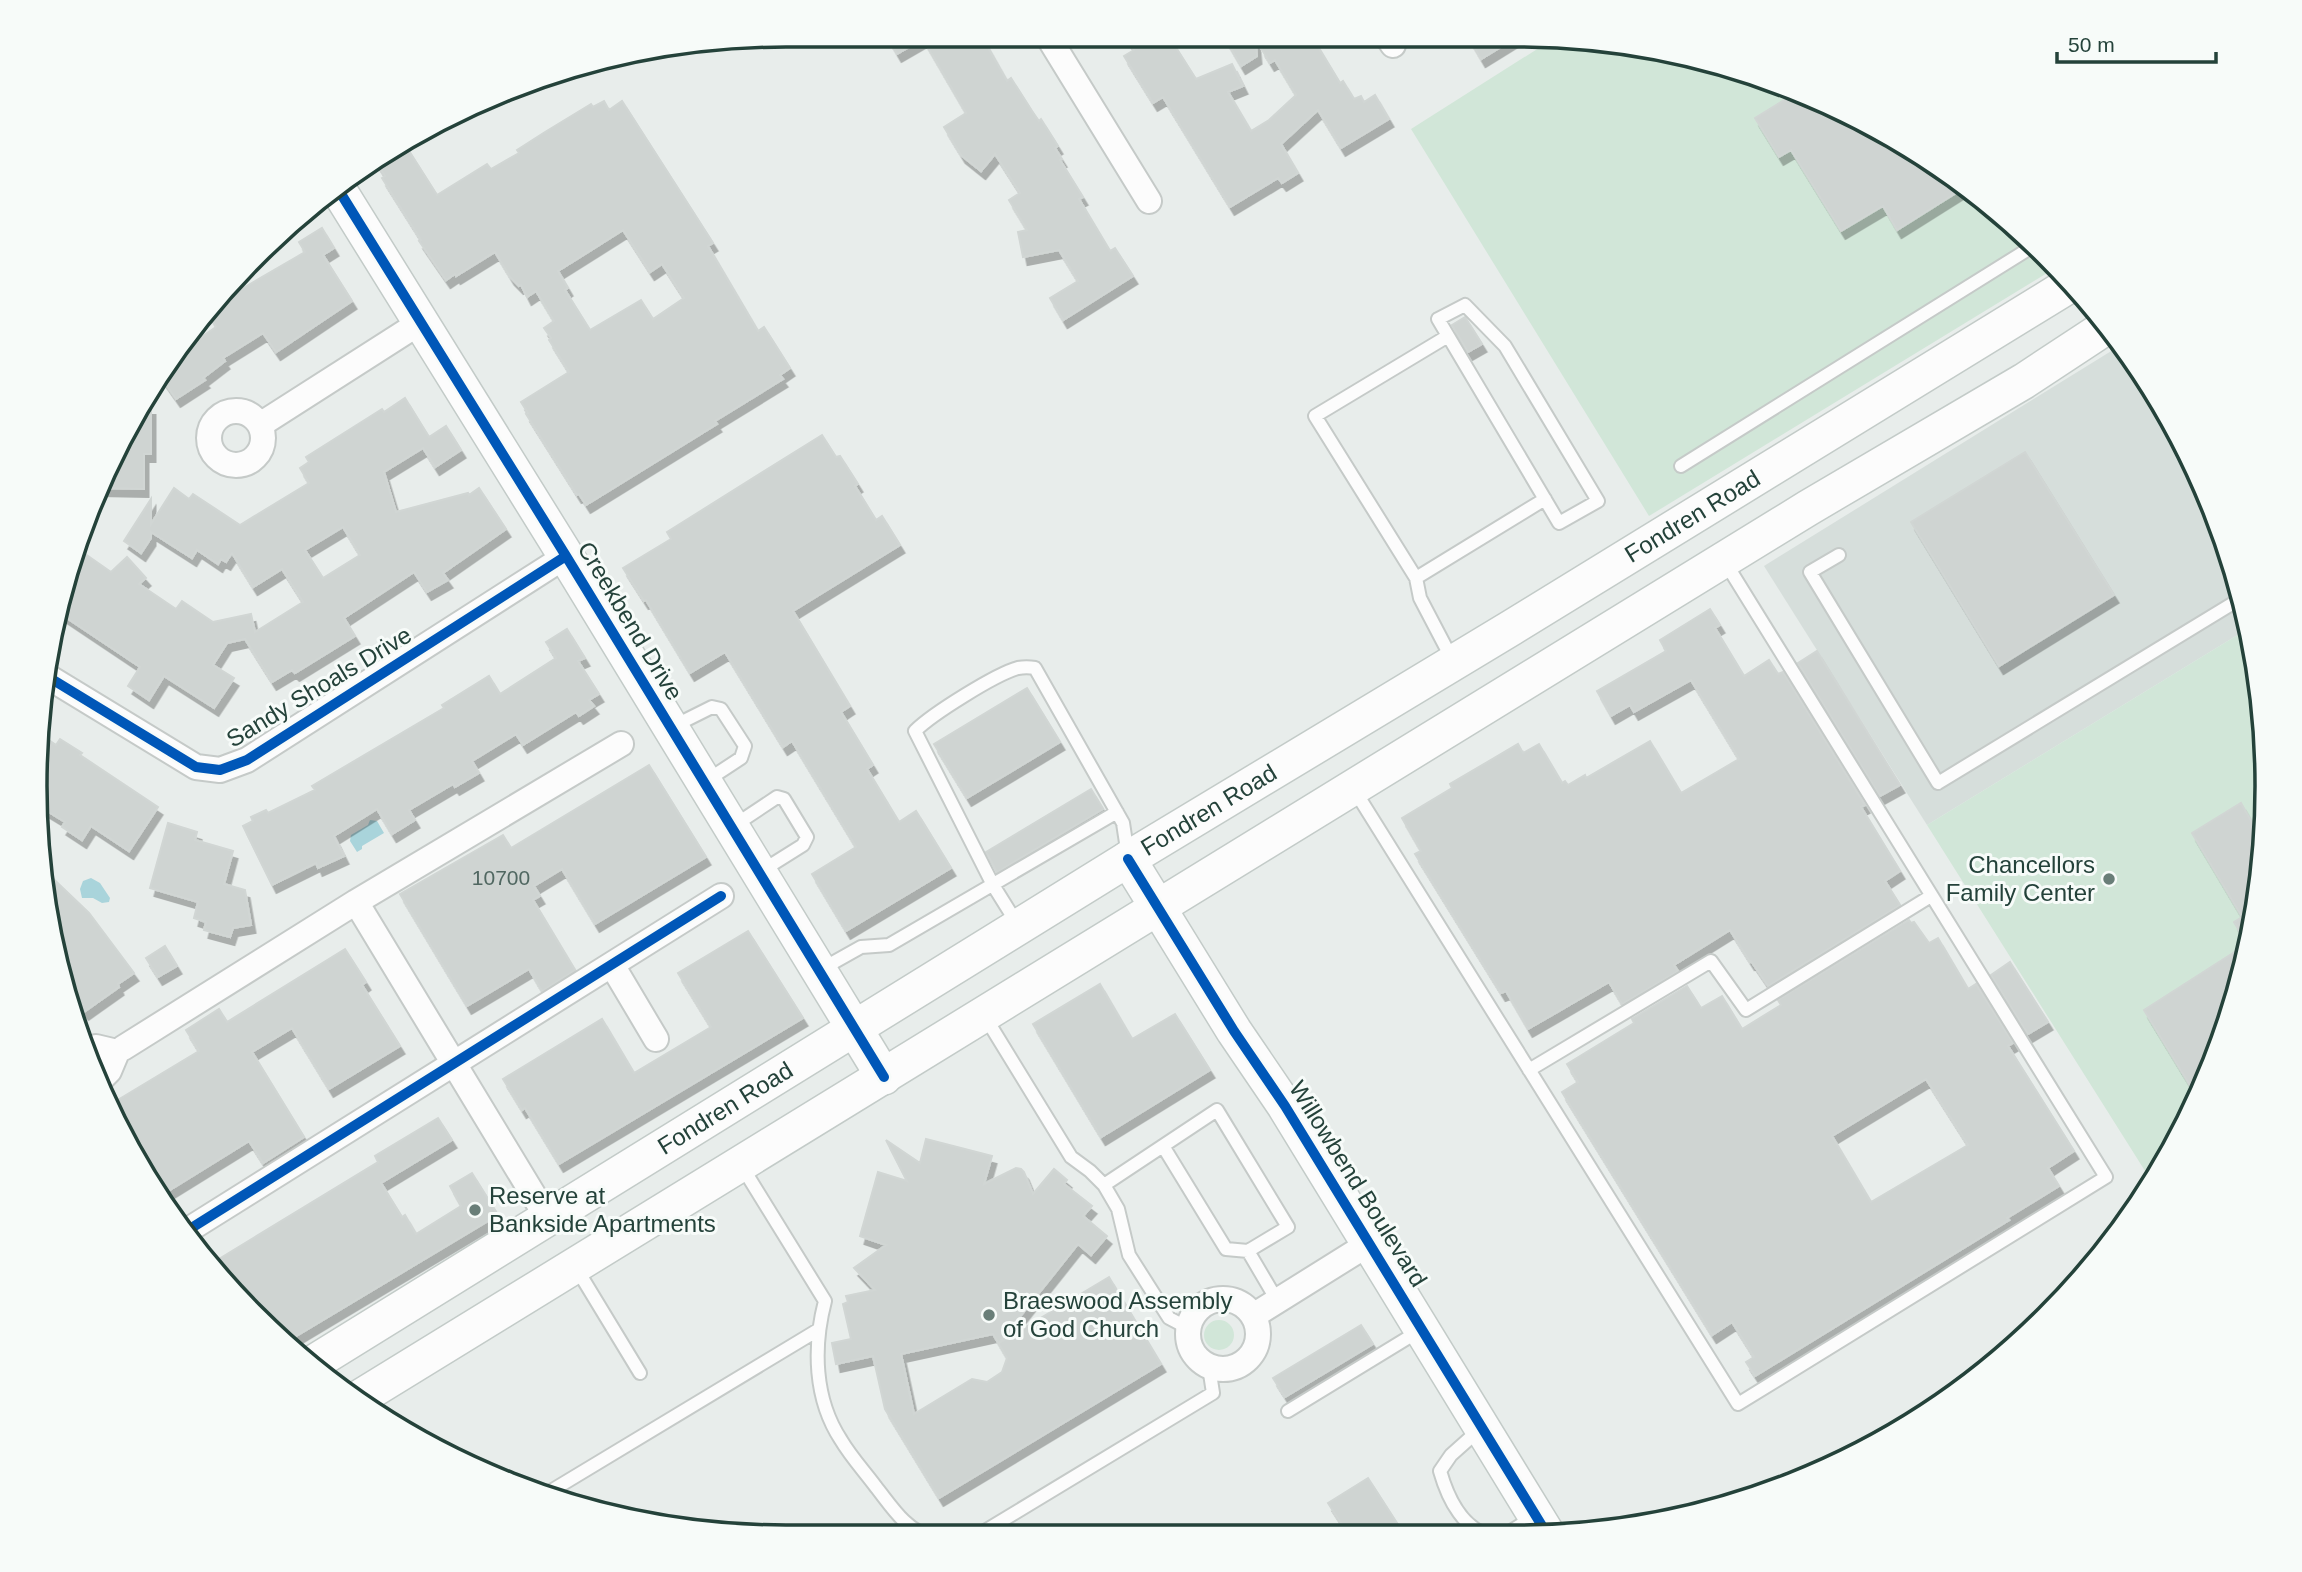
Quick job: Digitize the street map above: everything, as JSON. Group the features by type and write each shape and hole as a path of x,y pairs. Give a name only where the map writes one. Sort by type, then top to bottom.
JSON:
{"main road":[{"name":"Creekbend Drive","path":"342,196 884,1077"},
{"name":"Fondren Road","path":"320,1359 1128,859 1454,663 2062,290"},
{"path":"367,1393 1808,508 2024,381 2099,332"},
{"path":"1781,463 1808,508"},
{"path":"1511,628 1539,674"},
{"name":"Willowbend Boulevard","path":"1128,859 1370,1243 1540,1524"},
{"path":"548,1219 575,1266"}],"street":[{"path":"1054,47 1149,201"},
{"path":"260,425 421,322"},
{"name":"Sandy Shoals Drive","path":"55,682 196,767 220,769 247,760 566,556"},
{"path":"106,1074 120,1050 356,902 621,744"},
{"path":"193,1227 721,896"},
{"path":"356,902 548,1219"},
{"path":"612,965 656,1039"},
{"path":"95,1047 120,1050"},
{"path":"1253,1316 1370,1243"},
{"path":"1219,1299 1241,1304 1253,1316 1258,1333 1257,1345 1243,1363 1232,1368 1209,1367 1192,1351 1188,1328 1198,1308 1208,1302 1219,1299"}],"lane":[{"path":"1681,466 2025,251"},
{"path":"1465,305 1505,345 1598,501 1559,523 1448,336 1438,319 1465,305"},
{"path":"1448,336 1315,416 1416,578 1420,598 1454,663"},
{"path":"1416,578 1545,499"},
{"path":"1839,555 1810,572 1938,783 2232,604"},
{"path":"1353,787 1738,1404 2106,1177 1724,561"},
{"path":"1019,928 993,885 915,731 943,709 1003,674 1018,668 1035,668 1123,823 1128,859"},
{"path":"671,728 712,707 721,709 745,746 741,758 704,782"},
{"path":"732,827 777,797 784,799 801,827 807,837 803,845 759,872"},
{"path":"819,970 861,947 889,945 1117,812"},
{"path":"1529,1070 1711,961 1746,1010 1931,896"},
{"path":"984,1015 1071,1157 1104,1185 1118,1209 1129,1255 1169,1318 1188,1328"},
{"path":"1104,1185 1217,1110 1288,1227 1248,1251 1226,1249 1163,1146"},
{"path":"740,1165 825,1301 818,1330 818,1371 827,1414 841,1440 906,1525"},
{"path":"1248,1251 1278,1302"},
{"path":"575,1266 639,1373"},
{"path":"1288,1411 1423,1329"},
{"path":"556,1488 818,1330"},
{"path":"995,1525 1213,1393 1209,1367"},
{"path":"1470,1525 1463,1519 1444,1487 1440,1471 1451,1455 1482,1427"}],"shaded area":[{"path":"2112,350 2156,417 2199,503 2216,549 2239,634 1927,825 1764,566"}],"green space":[{"path":"1539,48 1660,61 1707,72 1799,103 1885,146 1966,200 2047,273 1649,516 1411,129"},
{"name":"Chancellors Family Center","path":"2239,634 2248,690 2255,786 2253,834 2241,930 2230,977 2199,1069 2179,1113 2145,1172 1927,825"},
{"path":"1219,1320 1230,1324 1234,1335 1230,1346 1219,1350 1208,1346 1204,1335 1208,1324"}],"water":[{"path":"370,820 377,821 384,833 357,852 350,841 351,835 368,825"},
{"path":"91,878 100,883 110,898 109,902 82,898 80,889 83,881"}],"building":[{"path":"893,47 909,47 897,54"},
{"path":"928,47 988,47 1007,81 1011,78 1039,121 1041,119 1058,146 1055,148 1062,159 1060,160 1083,197 1079,199 1110,251 1115,248 1133,276 1063,320 1050,298 1078,281 1059,250 1023,257 1018,232 1027,230 1009,200 1020,193 995,154 981,171 961,155 944,127 966,113"},
{"path":"1132,47 1176,47 1196,79 1232,64 1243,86 1228,92 1251,131 1269,120 1296,95 1275,60 1270,63 1261,48 1318,47 1340,83 1343,81 1354,99 1361,96 1364,102 1375,95 1389,119 1341,148 1318,110 1281,144 1298,173 1282,183 1278,178 1230,207 1163,97 1153,103 1124,56 1134,50"},
{"path":"1230,47 1256,47 1257,56 1241,66"},
{"path":"1474,47 1500,47 1481,59"},
{"path":"1787,98 1799,103 1885,146 1956,193 1897,230 1883,206 1841,231 1791,150 1779,157 1755,118"},
{"path":"604,101 609,110 622,101 713,243 708,246 758,331 764,327 790,368 780,375 783,379 715,421 717,424 586,505 579,494 577,495 521,402 569,372 544,328 554,321 536,291 527,297 521,285 510,277 495,252 446,280 419,241 421,240 382,178 385,176 381,169 409,151 437,195 487,164 491,169 519,153 517,150 591,104 593,107","holes":["623,230 650,272 662,264 684,298 653,319 641,300 590,330 565,290 568,288 558,271"]},
{"path":"322,228 334,248 323,255 352,301 276,352 263,333 223,358 225,361 203,378 205,380 176,399 166,385 198,340 216,327 213,321 239,290 305,252 299,242"},
{"path":"1465,317 1482,344 1468,352 1452,325"},
{"path":"405,398 429,437 446,426 461,450 435,467 423,448 384,472 396,512 468,493 469,495 479,488 506,529 443,573 448,580 427,592 414,572 344,618 355,636 295,673 292,670 272,682 245,639 227,643 213,665 234,678 214,708 164,676 149,700 128,686 140,667 67,618 85,554 111,572 127,557 146,578 139,584 176,609 182,601 213,622 251,614 255,632 303,602 282,569 253,587 232,553 226,562 221,559 218,564 197,550 192,558 151,532 151,538 141,553 124,541 151,499 151,524 174,488 189,499 193,494 240,525 309,483 300,468 309,462 306,457 382,409 384,412","holes":["343,527 360,555 323,578 305,550"]},
{"path":"151,409 151,454 144,454 144,489 110,488"},
{"path":"822,435 858,484 855,486 876,520 882,516 900,545 793,611 850,706 841,712 873,765 867,769 899,822 916,811 951,868 846,931 812,874 856,847 792,741 783,747 725,652 690,673 646,600 644,601 623,568 671,539 667,532"},
{"path":"2025,452 2114,595 1999,666 1911,522"},
{"path":"1710,609 1720,625 1715,628 1744,676 1769,660 1778,674 1783,672 1865,805 1861,807 1900,871 1885,881 1900,905 1768,986 1730,930 1674,965 1678,971 1622,1004 1609,982 1528,1029 1506,991 1501,993 1415,854 1421,851 1402,818 1452,788 1450,784 1518,744 1523,753 1539,744 1562,783 1565,781 1568,785 1585,775 1586,778 1650,741 1681,793 1739,759 1691,680 1634,712 1630,705 1611,716 1597,691 1666,651 1660,640"},
{"path":"567,629 585,658 578,661 599,694 589,700 594,706 579,716 576,712 523,745 516,734 472,761 479,773 455,787 453,784 409,810 415,820 392,834 377,809 334,836 344,856 318,868 316,863 272,885 243,826 253,821 251,817 266,810 268,813 315,790 312,786 444,708 442,705 489,676 500,694 556,658 546,642"},
{"path":"1817,651 1900,785 1880,796 1798,663"},
{"path":"1027,688 1060,742 967,798 934,744"},
{"path":"60,739 158,807 129,851 91,826 82,840 62,827 65,822 48,812 49,740 56,745"},
{"path":"649,765 706,857 595,924 562,869 534,886 540,896 533,900 575,970 542,991 529,969 467,1006 400,894 503,835 511,848"},
{"path":"1091,789 1103,809 997,872 986,852"},
{"path":"2241,803 2253,825 2240,933 2234,922 2242,917 2192,833"},
{"path":"168,823 197,832 195,840 233,851 224,884 245,890 251,925 233,928 230,937 204,930 206,922 194,918 198,902 150,888"},
{"path":"54,879 89,913 134,973 84,1012 72,977 61,930"},
{"path":"1909,920 1914,922 1929,943 1938,938 1968,989 1976,984 2013,1043 2008,1046 2074,1151 2048,1168 2059,1186 2007,1218 2009,1220 1755,1376 1746,1362 1754,1357 1732,1322 1712,1335 1562,1092 1578,1082 1567,1064 1634,1023 1632,1019 1687,986 1701,1008 1722,996 1742,1029 1781,1005 1778,1000","holes":["1926,1079 1968,1145 1871,1202 1832,1136"]},
{"path":"748,931 803,1018 559,1164 525,1108 522,1110 503,1079 602,1019 634,1073 711,1027 678,973"},
{"path":"165,946 177,966 158,977 146,958"},
{"path":"345,949 366,982 362,985 400,1046 329,1089 292,1028 252,1052 304,1137 263,1163 249,1141 169,1191 117,1100 199,1051 186,1030 219,1009 227,1022"},
{"path":"2236,951 2216,1023 2191,1087 2144,1010"},
{"path":"2010,962 2048,1022 2028,1034 1991,975"},
{"path":"1100,984 1132,1039 1175,1014 1210,1070 1101,1137 1033,1024"},
{"path":"438,1118 452,1140 381,1183 402,1217 405,1215 416,1234 461,1206 450,1186 472,1173 498,1215 295,1337 219,1259 378,1162 375,1156"},
{"name":"Braeswood Assembly of God Church","path":"926,1139 992,1156 984,1184 1016,1168 1021,1169 1033,1194 1054,1169 1067,1180 1064,1184 1092,1206 1083,1216 1107,1236 1091,1255 1078,1244 999,1343 1109,1277 1161,1364 939,1498 885,1409 873,1356 836,1364 832,1343 851,1339 843,1304 848,1302 846,1296 875,1290 854,1268 886,1245 860,1236 878,1172 907,1181 886,1140 920,1163","holes":["993,1334 1007,1358 1002,1372 987,1382 972,1379 914,1414 901,1354"]},
{"path":"1361,1325 1373,1344 1285,1397 1273,1378"},
{"path":"1368,1478 1398,1525 1342,1525 1328,1503"}],"cycle path":[{"path":"342,196 884,1077"},
{"path":"55,681 196,767 220,770 247,760 566,556"},
{"path":"1128,859 1234,1031 1285,1106 1541,1524"},
{"path":"193,1227 721,896"}],"place":[{"name":"Chancellors Family Center","path":"2109,879"},
{"name":"Reserve at Bankside Apartments","path":"475,1210"},
{"name":"Braeswood Assembly of God Church","path":"989,1315"}]}
